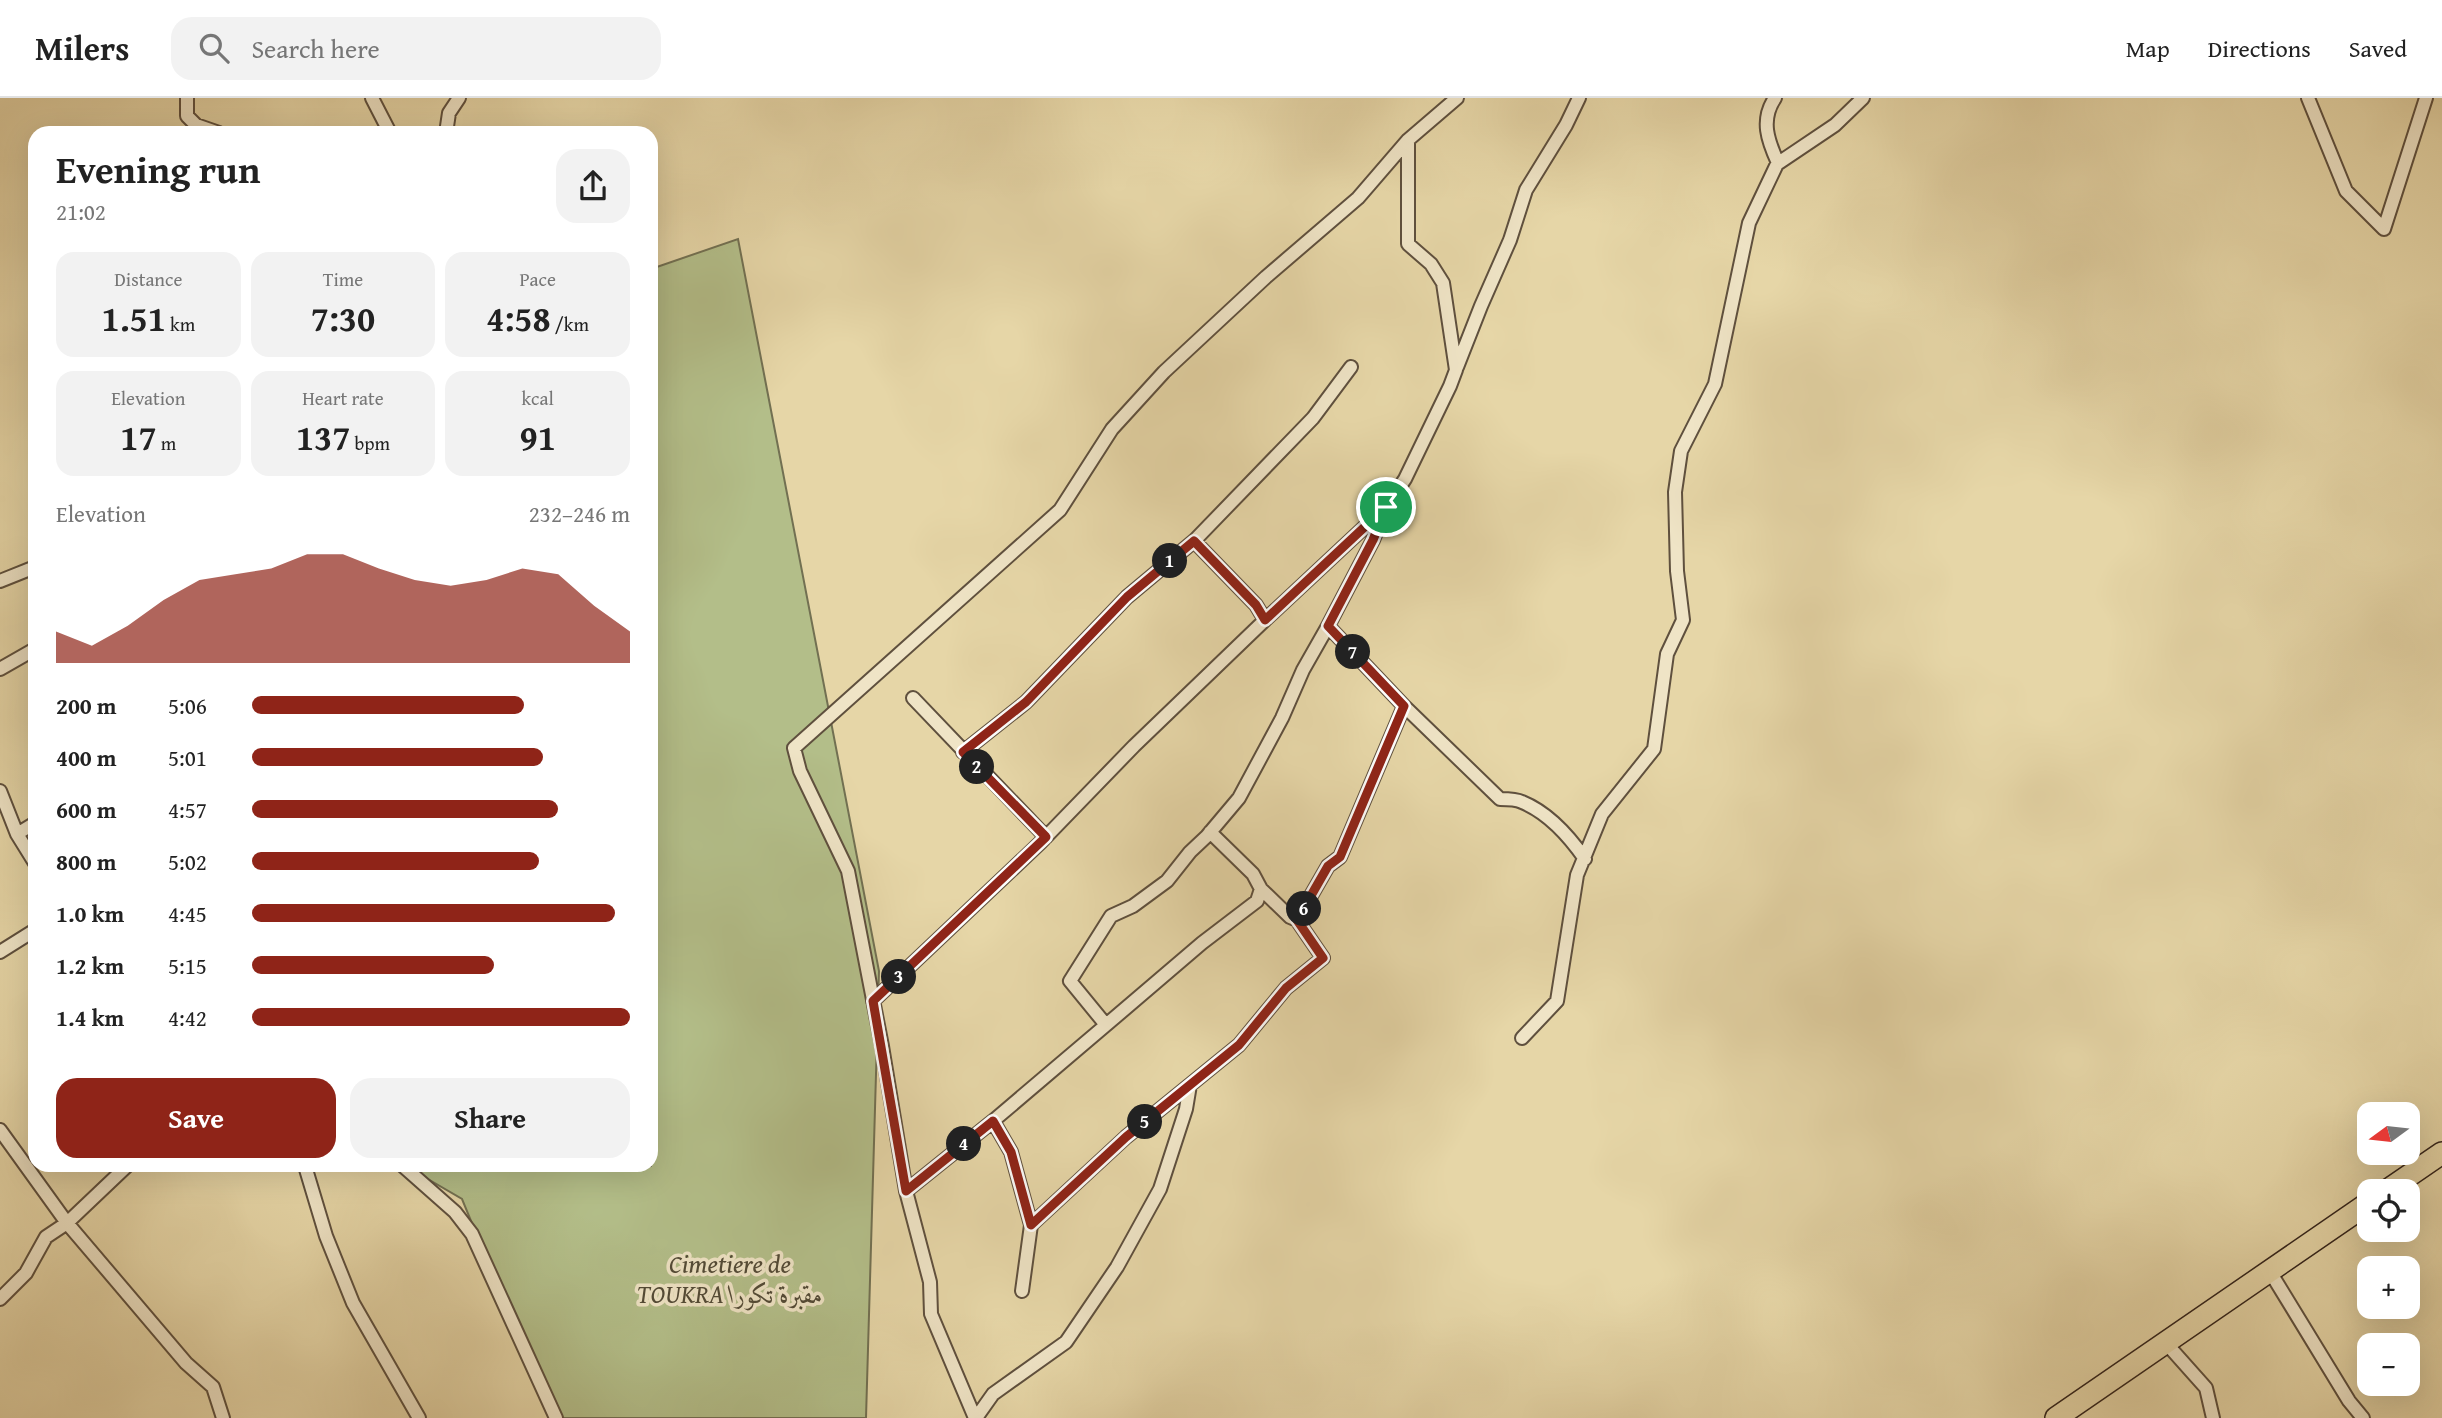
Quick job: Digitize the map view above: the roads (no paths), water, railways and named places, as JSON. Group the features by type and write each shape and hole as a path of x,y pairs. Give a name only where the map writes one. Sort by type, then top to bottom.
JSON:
{"highway":[{"path":"2404,1179 2442,1153"},
{"path":"2056,1418 2357,1211"}],"street":[{"path":"187,98 187,116 199,126"},
{"path":"372,98 386,126"},
{"path":"447,126 449,113 459,98"},
{"path":"976,1418 931,1314 930,1282 906,1191 848,871 800,771 794,748 1060,510 1112,429 1164,372 1266,277 1358,198 1408,140 1458,98"},
{"path":"1106,1025 1070,981 1111,916 1133,906 1167,881 1239,798 1282,718 1303,670 1373,540 1386,507 1405,479 1450,386 1510,240 1526,190 1566,125 1579,98"},
{"path":"1775,98 1767,110 1767,138 1778,163"},
{"path":"1522,1038 1557,1001 1577,875 1602,814 1654,749 1667,654 1683,620 1677,571 1675,492 1681,451 1715,384 1749,223 1777,164 1835,125 1863,98"},
{"path":"2308,98 2346,191 2384,229 2426,98"},
{"path":"1408,140 1408,244 1431,264 1443,283 1456,370"},
{"path":"963,752 1026,702 1127,597 1194,541 1313,418 1351,367"},
{"path":"873,1001 1046,837 1134,746 1386,507"},
{"path":"1194,541 1256,605 1265,620"},
{"path":"0,581 28,570"},
{"path":"1328,626 1404,706 1500,799 1521,800 1545,816 1567,833 1584,859"},
{"path":"0,669 28,653"},
{"path":"913,698 1046,837"},
{"path":"1297,920 1328,866 1340,857 1404,706"},
{"path":"0,791 17,834 28,852"},
{"path":"17,834 28,827"},
{"path":"1031,1225 1126,1137 1239,1045 1286,988 1323,958 1297,920 1290,917 1261,889 1253,874 1210,832"},
{"path":"906,1191 993,1121 1202,943 1256,901 1261,889"},
{"path":"0,952 28,934"},
{"path":"976,1418 993,1394 1066,1342 1116,1267 1160,1189 1186,1109 1190,1085"},
{"path":"993,1121 1011,1152 1031,1225 1022,1291"},
{"path":"0,1130 28,1169"},
{"path":"30,1172 67,1223 186,1363 213,1387 223,1418"},
{"path":"0,1299 26,1273 46,1237 67,1223 121,1172"},
{"path":"307,1172 326,1236 353,1303 419,1418"},
{"path":"410,1172 455,1212 472,1234 556,1418"},
{"path":"2269,1270 2349,1401 2363,1418"},
{"path":"2165,1342 2206,1388 2213,1418"}],"park label":[{"name":"Cimetiere de TOUKRA مقبرة تكورا","path":"730,1279"}]}
